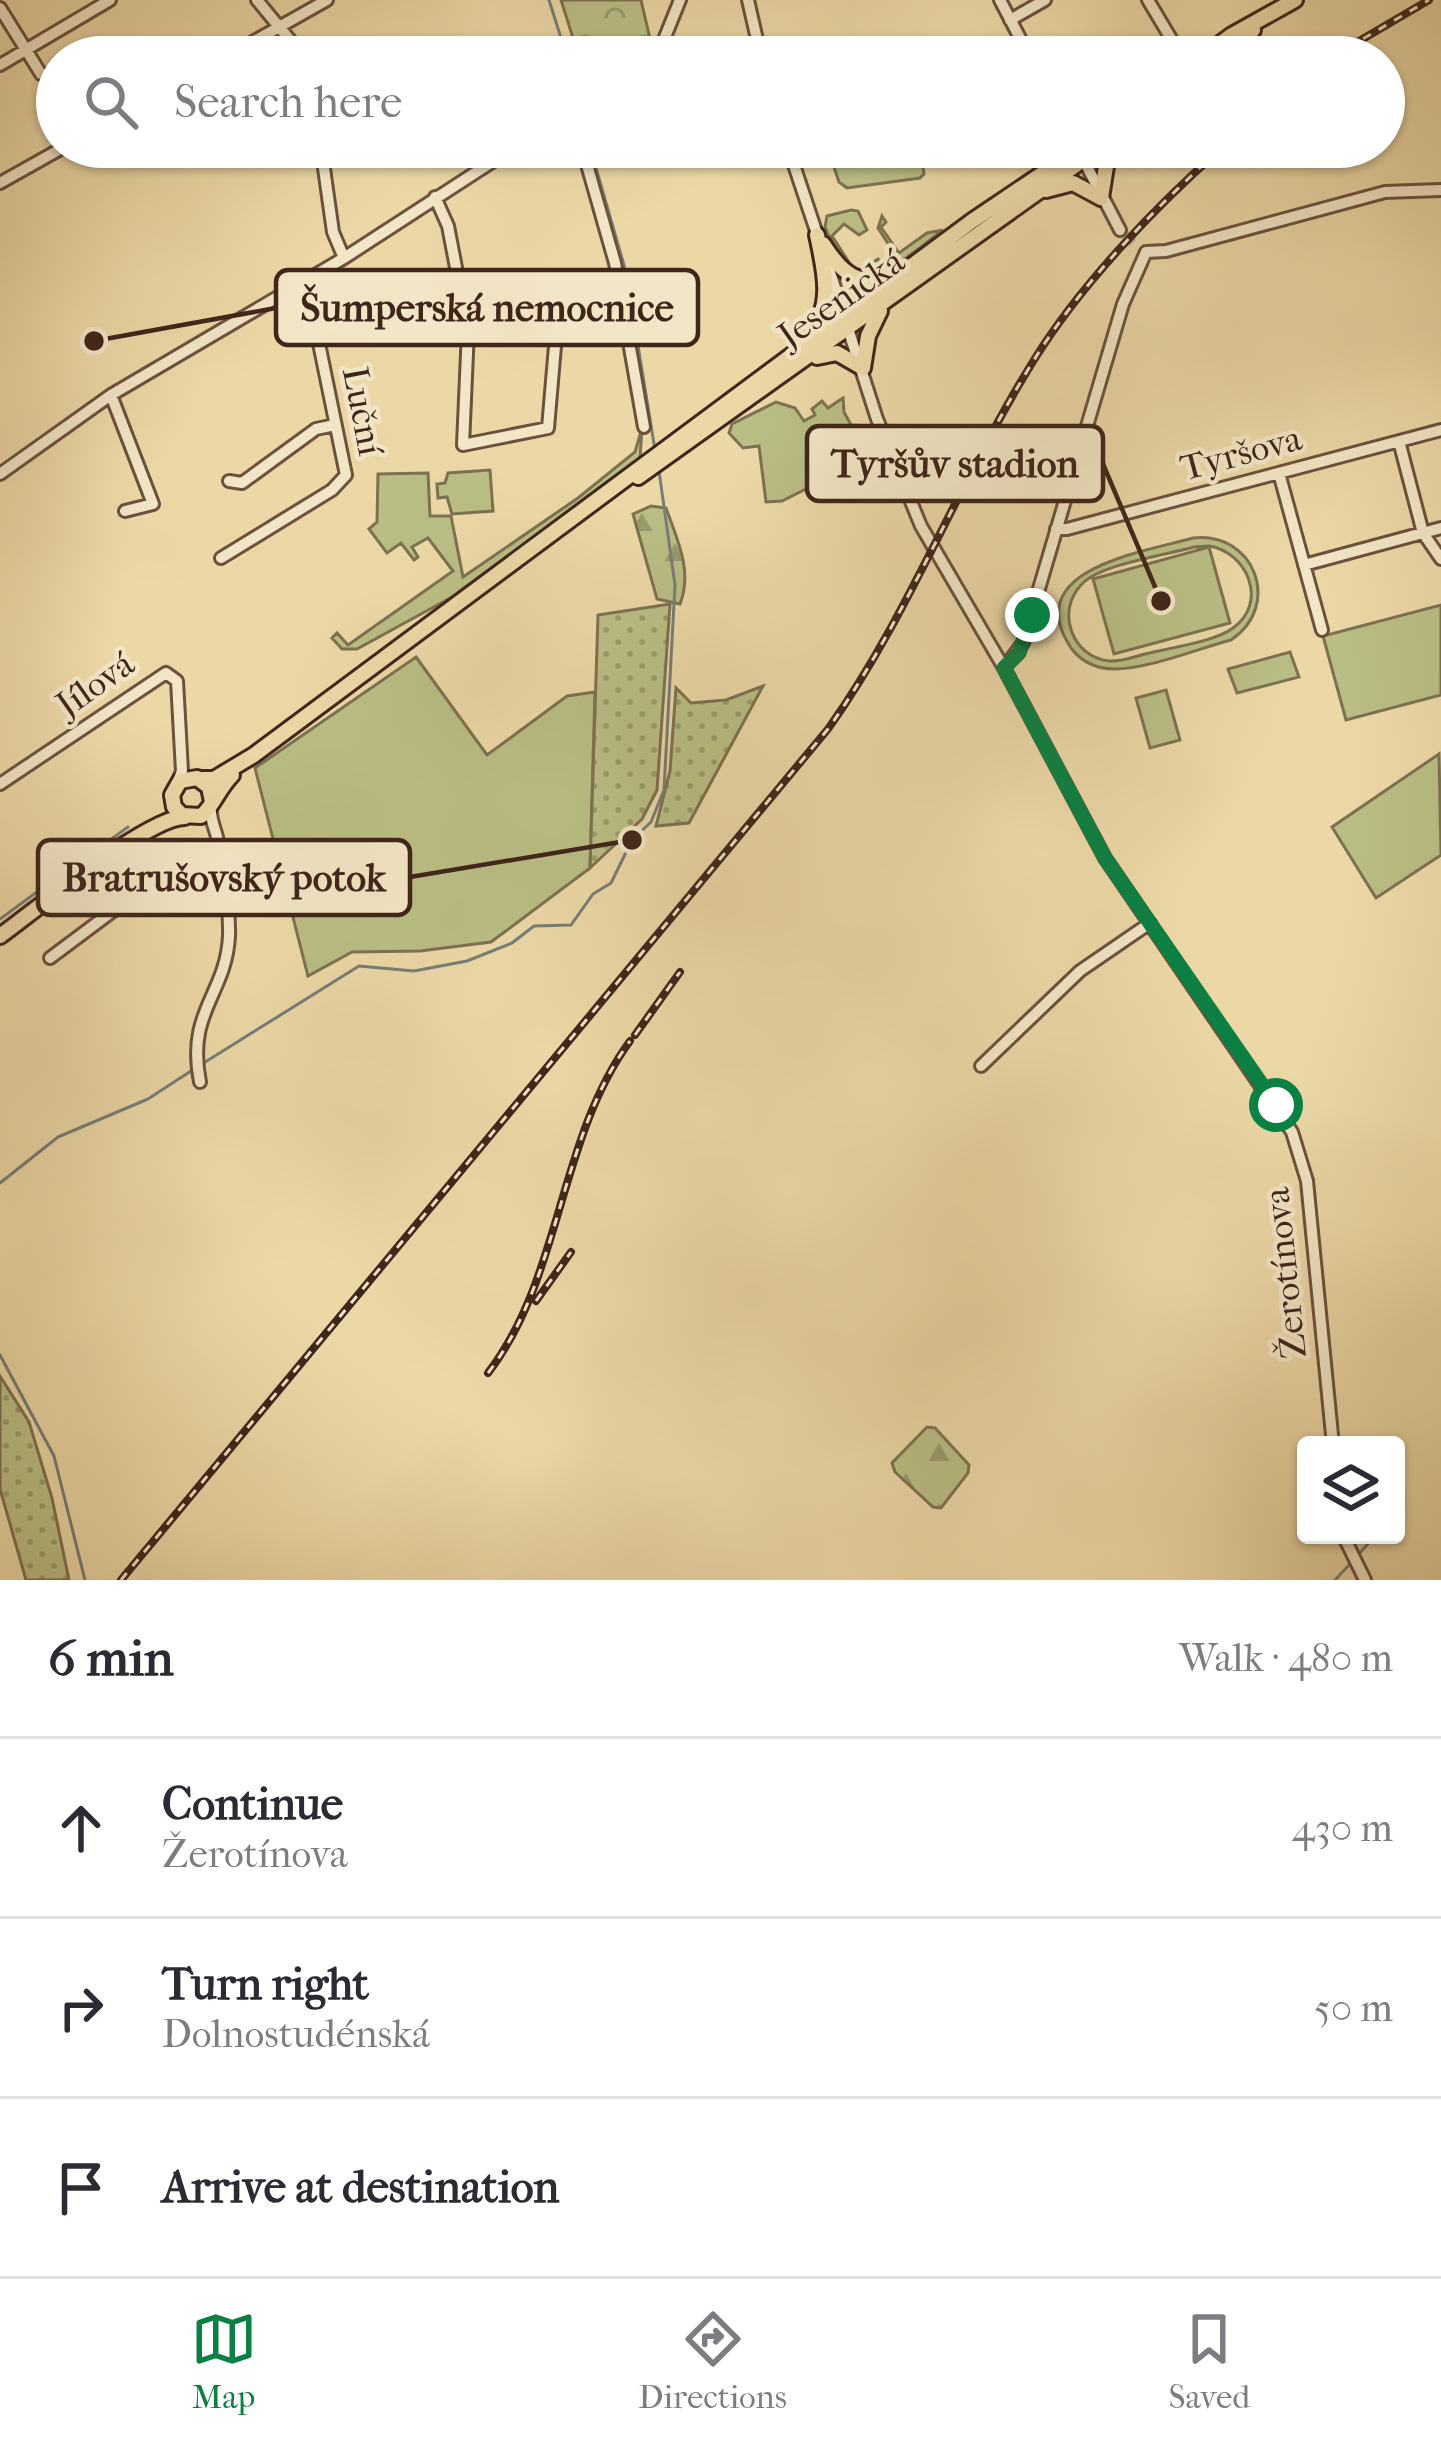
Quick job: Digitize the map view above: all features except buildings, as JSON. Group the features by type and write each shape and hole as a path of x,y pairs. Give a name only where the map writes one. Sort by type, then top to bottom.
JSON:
{"main road":[{"path":"1229,36 1295,0"},
{"path":"1245,36 1266,18"},
{"path":"1040,175 1043,168"},
{"name":"Jesenická","path":"0,936 134,839 166,810 174,789 188,778 214,779 254,755 847,323 913,268 1051,168"},
{"name":"Jesenická","path":"847,323 886,303 959,251 1059,168"},
{"path":"1101,199 1103,168"},
{"path":"1020,202 1066,183 1088,188 1101,199"},
{"path":"817,235 837,267 858,280 875,281 913,268"},
{"path":"798,358 825,304 826,279 817,235"},
{"path":"863,368 868,336 886,303"},
{"path":"798,358 835,353 863,368"},
{"name":"Jesenická","path":"134,839 172,818 201,816 217,789 254,755"},
{"path":"201,779 209,787 212,804"},
{"path":"174,789 174,807 187,817"}],"street":[{"path":"50,36 110,0"},
{"path":"257,0 288,36"},
{"path":"263,36 327,0"},
{"path":"665,36 680,0"},
{"path":"748,0 756,36"},
{"path":"1000,0 1019,36"},
{"path":"1010,20 1045,0"},
{"path":"1148,0 1170,36"},
{"path":"0,8 36,66"},
{"path":"0,64 36,44"},
{"path":"0,183 36,163"},
{"path":"324,168 333,232 344,258"},
{"path":"0,474 111,395 344,258 480,168"},
{"path":"588,168 619,284 644,428"},
{"name":"Žerotínova","path":"795,168 877,419 916,515 1105,858 1276,1105 1299,1148 1332,1436"},
{"path":"1088,168 1120,230"},
{"path":"1133,243 1145,252 1166,251 1385,192 1441,190"},
{"path":"434,196 448,226 468,330 463,445 548,428 555,346 549,306 553,298 619,284"},
{"path":"1004,668 1023,643 1123,304 1145,252"},
{"name":"Luční","path":"221,558 344,481 306,280"},
{"path":"111,395 153,505 125,512"},
{"path":"229,481 242,482 316,428 335,424"},
{"name":"Tyršova","path":"1056,529 1067,530 1441,430"},
{"path":"1399,441 1423,533 1441,559"},
{"path":"1280,473 1322,629"},
{"path":"1304,565 1441,528"},
{"name":"Jílová","path":"0,784 166,673 178,681 182,771 174,789"},
{"name":"Jílová","path":"181,736 190,771 201,779"},
{"path":"199,1079 198,1024 227,951 227,894 212,804"},
{"path":"187,817 204,826 219,857"},
{"path":"50,958 173,866 219,857"},
{"path":"981,1066 1080,971 1150,923"},
{"path":"1348,1544 1365,1580"}],"green space":[{"path":"561,0 641,0 649,36 572,36"},
{"path":"834,168 923,168 924,174 847,188"},
{"path":"858,211 867,230 859,235 844,224 832,236 853,268 837,252 825,227 827,216"},
{"path":"882,216 886,222 881,227 899,253 927,233 943,230 892,267 877,273 859,271 878,259 882,265 896,256 878,228"},
{"path":"843,398 851,425 870,426 874,431 889,473 766,502 759,446 743,448 729,433 732,424 776,402 795,408 804,421 815,415 812,409 822,401 828,408"},
{"path":"642,428 640,458 452,597 357,649 342,649 332,638 337,633 348,645 453,571 428,538 412,547 418,557 414,560 401,543 387,553 369,529 377,522 378,474 428,473 430,516 451,516 463,577 578,498 635,452"},
{"path":"490,470 493,511 452,514 447,497 438,498 437,484 445,483 448,473"},
{"path":"651,506 666,508 679,543 685,579 680,604 657,599 633,514"},
{"path":"1193,538 1232,546 1254,573 1256,608 1231,640 1127,668 1093,665 1072,649 1059,617 1062,597 1076,580 1122,557","holes":["1194,547 1222,550 1243,568 1251,592 1250,605 1233,628 1203,641 1118,661 1096,658 1077,642 1070,607 1074,595 1091,577"]},
{"path":"1209,547 1230,623 1114,654 1093,579"},
{"path":"670,604 657,790 642,819 590,868 598,615"},
{"path":"1441,605 1441,695 1346,720 1323,636"},
{"path":"1290,652 1299,677 1237,693 1228,669"},
{"path":"416,657 487,755 567,696 595,692 590,868 491,942 420,951 352,952 308,976 255,768"},
{"path":"763,686 689,823 656,826 670,771 676,688 691,703 726,700"},
{"path":"1166,690 1180,740 1150,748 1136,698"},
{"path":"1439,754 1441,855 1376,898 1332,827"},
{"path":"0,1376 29,1422 52,1498 69,1580 26,1580 0,1489"},
{"path":"927,1427 935,1428 969,1465 941,1508 933,1507 895,1472 892,1463"}],"waterway":[{"path":"549,0 560,36"},
{"path":"596,168 626,272 655,450"},
{"path":"202,1064 359,966 414,971 467,961 512,943 534,926 571,925 593,894 611,883 632,840 651,822 664,790 675,585 659,471"},
{"path":"63,874 128,827"},
{"path":"0,919 41,889"},
{"path":"0,1183 58,1137 148,1099 194,1069"},
{"path":"0,1355 54,1456 85,1580"},
{"path":"1357,1556 1368,1544"},
{"path":"1335,1580 1351,1563"}],"tunnel":[{"path":"1120,230 1133,243"}],"railway":[{"path":"1368,36 1429,0"},
{"path":"121,1580 828,729 884,640 1007,406 1053,331 1121,247 1200,168"},
{"path":"635,1035 680,972"},
{"path":"488,1373 531,1294 588,1121 630,1041"},
{"path":"536,1301 571,1252"}],"place":[{"name":"Šumperská nemocnice","path":"94,341"},
{"name":"Tyršův stadion","path":"1161,601"},
{"name":"Bratrušovský potok","path":"632,840"}],"route":[{"path":"1032,615 1019,653 1004,668 1105,858 1276,1105"}]}
